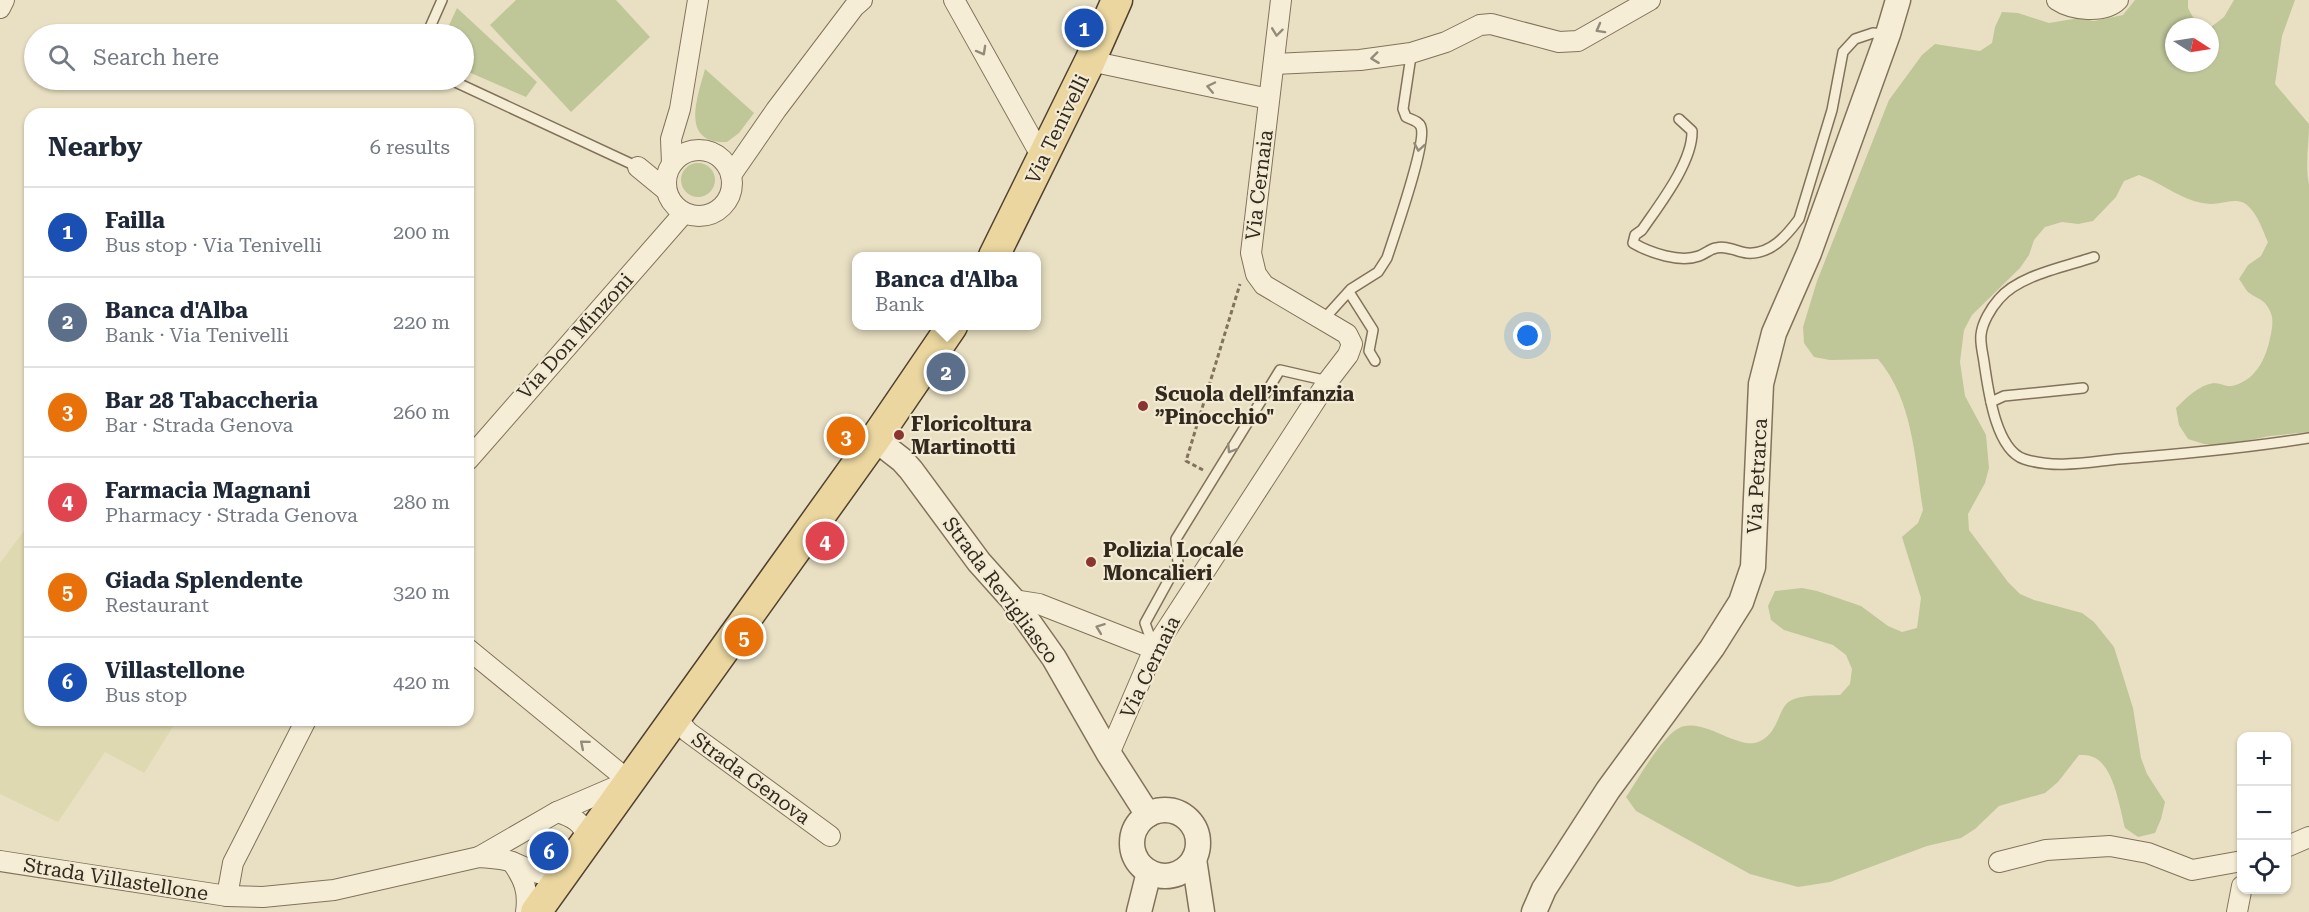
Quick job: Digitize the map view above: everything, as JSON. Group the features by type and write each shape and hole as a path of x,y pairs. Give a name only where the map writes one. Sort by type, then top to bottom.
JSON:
{"main road":[{"name":"Via Tenivelli","path":"996,252 1043,159 1117,0"},
{"path":"877,436 949,330"},
{"name":"Strada Genova","path":"536,912 877,436"}],"street":[{"path":"0,8 4,0"},
{"path":"666,190 665,182 671,165 671,139 680,109 698,0"},
{"path":"731,175 854,7 862,0"},
{"path":"954,0 1043,159"},
{"name":"Via Cernaia","path":"1109,754 1154,649 1328,381 1348,355 1352,344 1347,334 1264,285 1256,274 1251,253 1281,0"},
{"path":"1274,64 1411,55 1446,42 1480,25 1491,24 1559,42 1578,41 1650,0"},
{"name":"Via Petrarca","path":"1534,912 1544,889 1608,790 1712,648 1741,602 1753,567 1761,384 1774,333 1809,253 1888,34 1898,0"},
{"path":"2057,0 2078,8 2114,4 2118,0"},
{"path":"1090,61 1269,99"},
{"path":"680,109 688,136 696,150"},
{"path":"717,156 753,142"},
{"path":"696,150 707,151 723,161 731,175 732,186 729,196 715,212 705,216 694,216 676,207 666,190 638,167 671,165 679,157 696,150"},
{"name":"Via Don Minzoni","path":"474,453 684,213"},
{"name":"Strada Revigliasco","path":"877,436 906,465 979,562 1013,600 1054,658 1109,754 1148,814"},
{"path":"1013,600 1039,604 1154,649"},
{"path":"474,654 630,781"},
{"name":"Strada Genova","path":"675,717 688,732 830,836"},
{"path":"227,896 233,863 303,726"},
{"name":"Strada Villastellone","path":"479,857 557,812 630,781"},
{"path":"1158,810 1168,810 1188,819 1194,828 1198,838 1194,859 1200,912 1135,858 1132,849 1134,829 1148,814 1158,810"},
{"path":"557,812 576,818 586,831 588,839"},
{"path":"2291,845 2309,837"},
{"path":"1999,862 2046,850 2110,846 2148,853 2192,870 2237,862"},
{"name":"Strada Villastellone","path":"0,861 227,896 258,904 334,890 479,857 512,862 538,874 562,875"},
{"path":"1156,874 1181,872 1194,859"},
{"path":"512,862 522,876 528,892 526,912"},
{"path":"1139,912 1156,874"},
{"path":"2237,912 2240,894"}],"lane":[{"path":"431,24 442,0"},
{"path":"1679,119 1692,131 1692,140 1674,184 1642,230 1635,235 1633,243 1640,248 1680,259 1698,257 1714,248 1723,247 1749,253 1775,245 1788,234 1799,219 1832,111 1843,52 1855,39 1864,35 1888,34"},
{"path":"1323,320 1349,292 1378,272 1387,258 1418,154 1422,130 1418,122 1406,117 1403,109 1411,55"},
{"path":"472,90 638,167"},
{"path":"2094,257 2021,281 1998,300 1984,323 1981,336 1991,402 2001,434 2011,450 2021,458 2036,462 2066,464 2235,450 2309,438"},
{"path":"1349,292 1373,330 1369,351 1375,361"},
{"path":"1154,649 1145,623 1178,563 1176,539 1280,370 1328,381"},
{"path":"1991,402 2004,396 2083,388"}],"path":[{"path":"1214,476 1186,461 1240,283 1256,274"}],"shaded area":[{"path":"24,531 24,726 173,726 144,773 105,752 58,822 0,794 0,563"}],"green space":[{"path":"516,0 616,0 650,37 571,112 490,25"},
{"path":"2135,0 2188,0 2188,8 2193,18 2165,18 2165,72 2219,72 2219,21 2224,17 2234,0 2295,0 2282,36 2275,84 2309,124 2307,162 2309,185 2309,432 2270,436 2220,446 2188,439 2179,425 2176,408 2184,400 2208,384 2232,386 2246,380 2261,364 2269,343 2272,323 2268,306 2250,294 2239,279 2248,265 2261,256 2268,242 2256,215 2244,203 2232,201 2201,203 2139,175 2124,181 2116,197 2093,221 2078,224 2062,222 2045,227 2034,240 2029,255 2020,268 1972,315 1964,330 1960,362 1965,396 1986,435 1989,468 1985,483 1968,514 1969,530 2008,582 2020,594 2082,613 2094,622 2114,647 2133,708 2141,758 2147,774 2165,802 2161,819 2155,833 2138,837 2125,828 2115,788 2106,769 2093,757 2079,755 2058,782 2045,793 1999,806 1975,829 1961,838 1927,846 1830,882 1798,887 1750,874 1636,811 1626,797 1658,749 1679,728 1697,726 1738,741 1758,742 1771,732 1788,702 1805,696 1840,695 1850,684 1852,669 1846,655 1833,645 1784,630 1771,620 1768,606 1775,591 1802,588 1817,591 1861,606 1888,626 1902,632 1917,628 1921,598 1902,537 1918,523 1923,510 1911,431 1899,393 1890,375 1878,359 1830,360 1814,357 1804,343 1803,327 1817,281 1889,100 1922,55 1935,44 1980,51 1992,43 1995,27 2002,12 2018,13 2049,23 2079,18 2094,21 2123,15"},
{"path":"457,8 537,82 526,97 474,74 474,24 450,24"},
{"path":"705,69 754,113 739,133 727,142 712,141 702,135 697,127 696,104"},
{"path":"698,163 710,168 715,180 710,192 698,197 686,192 681,180 686,168"}],"place":[{"name":"Failla","path":"1084,28"},
{"name":"Banca d'Alba","path":"946,372"},
{"name":"Scuola dell’infanzia ”Pinocchio\"","path":"1143,406"},
{"name":"Floricoltura Martinotti","path":"899,435"},
{"name":"Bar 28 Tabaccheria","path":"846,436"},
{"name":"Farmacia Magnani","path":"825,541"},
{"name":"Polizia Locale Moncalieri","path":"1091,562"},
{"name":"Giada Splendente","path":"744,637"},
{"name":"Villastellone","path":"549,851"}]}
